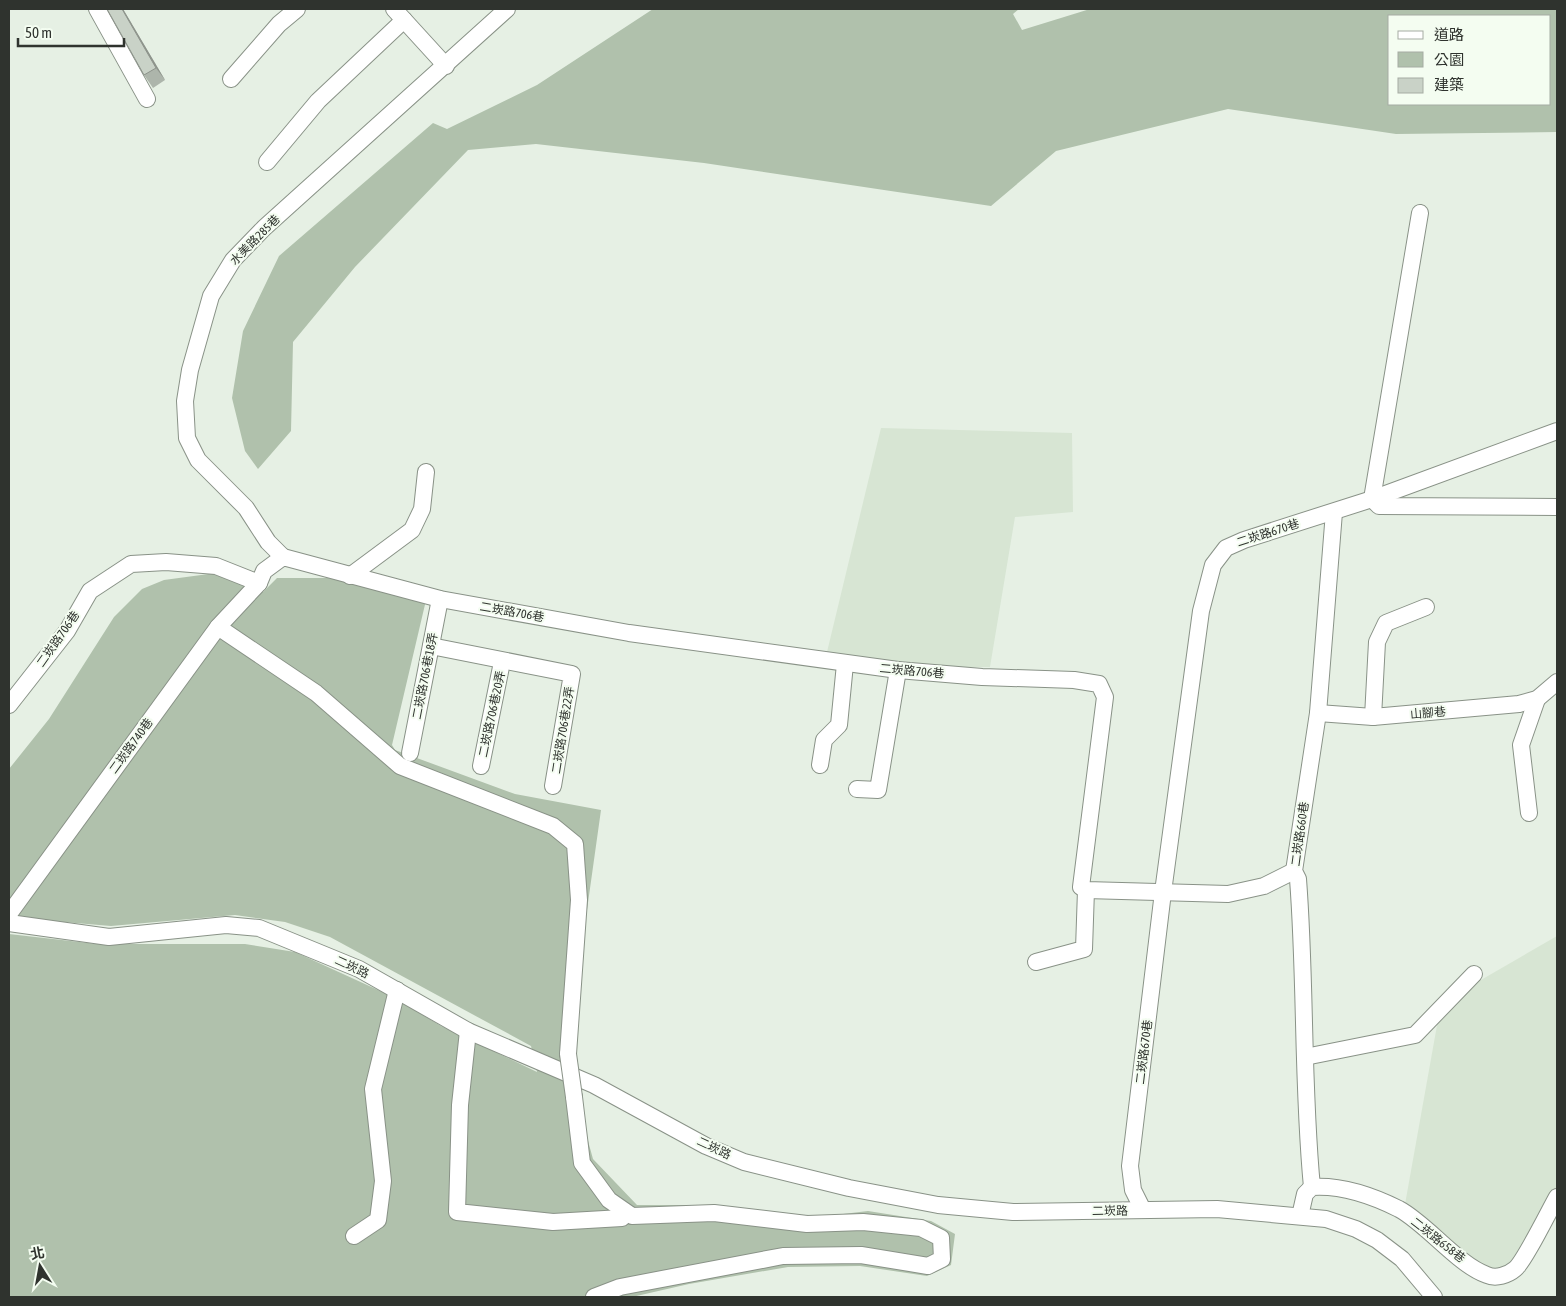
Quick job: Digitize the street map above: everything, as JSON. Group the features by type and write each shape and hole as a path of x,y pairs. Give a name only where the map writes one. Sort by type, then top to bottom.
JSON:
{"street":[{"path":"97,9 147,99"},
{"path":"231,79 279,24 297,9"},
{"name":"水美路285巷","path":"283,557 268,542 246,508 198,460 187,438 185,401 190,370 211,296 232,260 239,253 507,9"},
{"path":"267,162 318,101 399,14 446,66"},
{"path":"1420,213 1372,499 1379,506 1557,507"},
{"name":"二崁路670巷","path":"1143,1210 1133,1190 1130,1166 1163,892 1202,611 1213,565 1226,548 1244,540 1372,499 1557,431"},
{"path":"350,576 412,530 422,509 426,472"},
{"name":"二崁路660巷","path":"1312,1187 1306,1128 1304,952 1298,880 1294,871 1318,713 1334,512"},
{"path":"259,583 264,571 283,557"},
{"name":"二崁路706巷","path":"283,557 440,599 629,633 898,670 982,677 1074,680 1099,684 1105,697 1081,887 1086,890"},
{"name":"二崁路706巷","path":"9,706 67,631 90,591 131,564 166,562 216,566 259,583"},
{"name":"二崁路740巷","path":"9,914 218,627 259,583"},
{"name":"二崁路706巷18弄","path":"410,754 440,599"},
{"path":"1373,718 1377,642 1386,624 1426,607"},
{"path":"218,627 316,693 400,766 553,826 575,844 579,900 568,1054 582,1164 609,1200 632,1216 714,1213 807,1224 863,1222 921,1228 941,1238 942,1259 928,1266 861,1255 783,1256 620,1287 594,1297"},
{"path":"431,646 502,662"},
{"name":"二崁路706巷22弄","path":"502,662 572,674 554,786"},
{"name":"二崁路706巷20弄","path":"481,766 502,662"},
{"path":"820,766 824,740 839,725 845,664"},
{"path":"857,789 878,790 898,670"},
{"name":"山腳巷","path":"1318,713 1373,718 1520,704 1537,699 1557,682"},
{"path":"1528,813 1521,745 1537,699"},
{"path":"1036,962 1084,949 1086,890 1228,894 1264,886 1294,871"},
{"name":"二崁路","path":"9,923 109,937 226,924 259,928 359,969 468,1031 594,1085 706,1146 744,1162 849,1188 938,1205 1013,1212 1217,1209 1326,1219 1356,1229 1377,1240 1402,1259 1434,1297"},
{"path":"1305,1057 1415,1035 1474,974"},
{"path":"354,1236 378,1220 383,1181 373,1089 397,990"},
{"path":"468,1031 460,1105 457,1212 553,1222 622,1218"},
{"name":"二崁路658巷","path":"1312,1187 1331,1186 1377,1200 1400,1210 1469,1264 1488,1276 1505,1276 1517,1268 1557,1197"},
{"path":"1300,1216 1305,1194 1312,1187"}],"shaded area":[{"path":"881,428 1072,433 1073,512 1015,517 990,667 911,667 827,652"},
{"path":"1557,936 1557,1196 1514,1274 1496,1277 1404,1210 1441,1003"}],"green space":[{"path":"653,9 1019,9 1013,14 1022,30 1090,9 1557,9 1557,132 1396,134 1228,109 1056,151 991,206 704,163 536,144 468,150 355,267 293,342 291,431 258,469 245,451 232,398 243,331 279,256 433,123 447,129 537,85"},
{"path":"216,573 234,578 263,592 277,578 328,578 427,596 392,745 395,750 515,794 601,810 585,924 574,1065 577,1101 593,1159 637,1205 717,1205 818,1217 868,1211 931,1221 955,1234 951,1265 927,1276 860,1266 788,1267 689,1284 632,1297 9,1297 9,934 97,944 245,944 295,952 389,995 441,1026 537,1072 531,1046 330,937 285,922 235,915 111,926 40,920 9,914 9,769 49,719 114,617 142,589 164,580"}],"building":[{"path":"107,9 122,9 156,68 144,75"}]}
